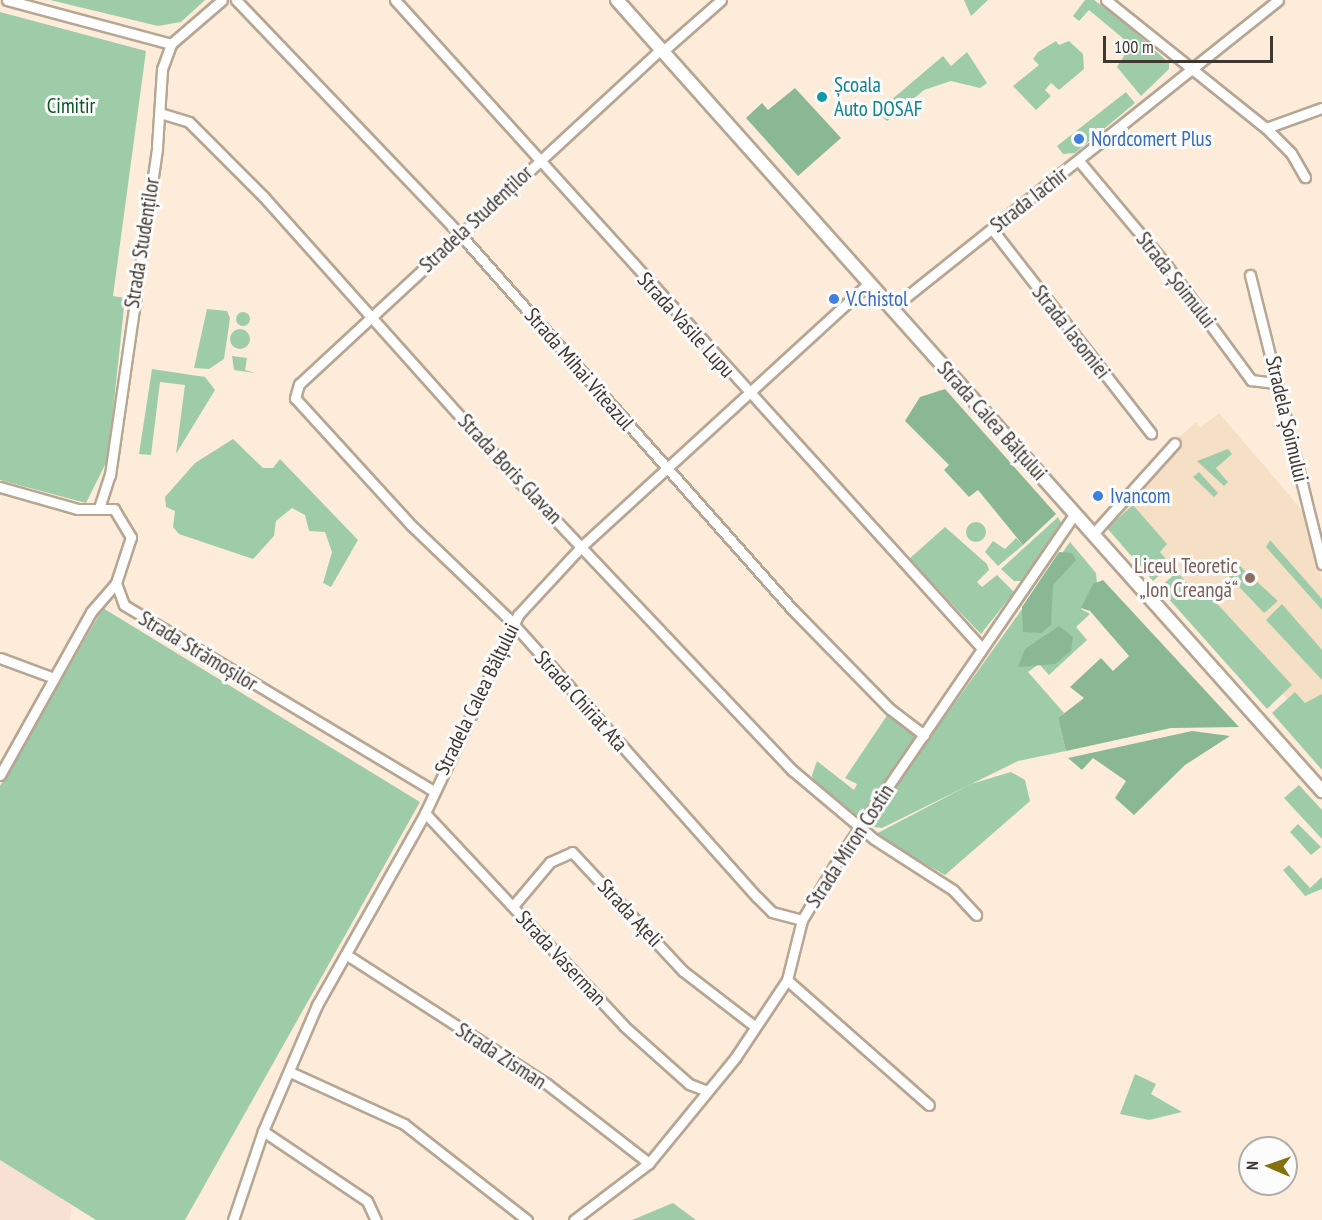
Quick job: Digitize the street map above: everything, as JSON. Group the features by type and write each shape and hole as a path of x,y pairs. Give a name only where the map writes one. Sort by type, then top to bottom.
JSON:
{"main road":[{"name":"Strada Calea Bălțului","path":"617,0 868,284 1322,790"}],"street":[{"path":"7,0 171,44 222,0"},
{"name":"Strada Mihai Viteazul","path":"236,0 458,232 800,617 890,709 924,735"},
{"name":"Strada Vasile Lupu","path":"395,0 538,162 980,646"},
{"path":"662,50 721,0"},
{"path":"1106,0 1188,69 1266,128 1291,153 1305,177"},
{"path":"1119,10 1125,0"},
{"name":"Strada Iachir","path":"891,309 1079,161 1188,69 1278,0"},
{"name":"Strada Studenților","path":"99,508 110,475 160,113 162,69 171,44"},
{"name":"Stradela Studenților","path":"295,392 458,232 662,50"},
{"path":"1266,128 1322,108"},
{"name":"Strada Boris Glavan","path":"160,113 189,122 373,317 582,546 792,770 860,828 925,868 976,915"},
{"name":"Strada Șoimului","path":"1079,161 1167,266 1251,380 1277,383"},
{"name":"Strada Iasomiei","path":"992,229 1151,433"},
{"name":"Stradela Șoimului","path":"1250,274 1322,564"},
{"name":"Stradela Calea Bălțului","path":"233,1220 264,1131 318,1005 425,813 433,791 511,627 539,588 582,546 868,284"},
{"name":"Strada Chiriat Ata","path":"295,392 299,405 511,627 772,912 802,920"},
{"path":"1093,534 1175,443"},
{"path":"0,487 78,509 114,509 124,518 131,537 116,583 91,612 0,775"},
{"name":"Strada Miron Costin","path":"574,1220 649,1162 706,1091 787,980 802,920 980,646 1075,513"},
{"name":"Strada Strămoșilor","path":"116,583 124,605 138,616 433,791"},
{"path":"0,658 54,678"},
{"path":"0,751 11,755"},
{"name":"Strada Vaserman","path":"425,813 624,1026 689,1084 706,1091"},
{"name":"Strada Ațeli","path":"513,906 550,862 572,852 683,971 753,1025"},
{"name":"Strada Zisman","path":"347,955 547,1084 649,1162"},
{"path":"787,980 929,1105"},
{"path":"290,1072 404,1124 527,1220"},
{"path":"264,1131 367,1202 376,1220"}],"shaded area":[{"name":"Liceul Teoretic „Ion Creangă“","path":"1219,413 1307,516 1322,582 1322,738 1121,512 1143,477 1178,447 1175,441 1196,422 1200,428"},
{"path":"0,1160 72,1205 70,1220 0,1220"}],"green space":[{"path":"50,0 205,0 181,22 158,26"},
{"path":"964,0 988,0 971,16"},
{"path":"1085,0 1094,0 1125,23 1169,63 1169,69 1141,96 1117,67 1131,45 1089,10 1079,21 1073,16"},
{"name":"Cimitir","path":"0,12 146,51 113,296 125,298 108,459 86,503 0,480"},
{"path":"1056,41 1059,45 1069,41 1083,54 1084,69 1059,90 1051,83 1045,90 1051,96 1036,110 1013,86 1039,65 1033,59 1038,52"},
{"path":"967,52 987,83 980,88 951,81 924,90 887,121 877,112 943,56 951,66"},
{"path":"795,88 841,138 798,176 746,118 762,103 768,110"},
{"path":"1126,92 1135,103 1075,153 1063,154 1057,146"},
{"path":"207,309 227,311 230,318 224,359 209,369 194,368"},
{"path":"240,312 246,312 250,319 246,326 240,326 236,322 236,316"},
{"path":"240,329 247,332 250,339 247,346 240,349 233,346 230,339 233,332"},
{"path":"232,356 247,358 245,370 255,373 234,370"},
{"path":"152,369 205,377 215,390 176,454 185,385 160,382 151,455 139,454"},
{"path":"945,389 1056,514 1023,545 978,490 969,497 944,470 949,465 905,421 920,397"},
{"path":"233,439 263,468 273,468 280,459 358,540 331,587 323,583 332,552 325,532 309,531 305,515 292,508 276,521 274,536 253,559 179,534 173,527 175,511 166,507 165,497 195,463"},
{"path":"1228,449 1232,454 1216,468 1228,482 1224,486 1197,461"},
{"path":"1199,472 1218,493 1214,497 1193,477"},
{"path":"1133,505 1167,544 1160,552 1171,565 1153,581 1107,528"},
{"path":"1058,517 1063,526 1021,581 1014,581 1001,569"},
{"path":"976,522 983,525 986,532 983,539 976,542 969,539 966,532 969,525"},
{"path":"945,527 987,564 989,570 977,582 982,587 997,575 1014,592 981,634 909,559"},
{"path":"1016,538 1023,545 998,566 985,552 993,541 1005,549"},
{"path":"1270,540 1322,599 1322,610 1266,547"},
{"path":"1070,542 1096,573 1097,583 1081,609 1090,614 1076,627 1087,640 1049,675 1039,664 1028,672 1064,713 1058,718 1066,751 1018,761 882,828 867,826"},
{"path":"1059,552 1072,553 1076,560 1053,585 1051,625 1041,633 1023,632 1022,607"},
{"path":"1240,566 1278,601 1264,613 1229,576"},
{"path":"1177,572 1201,599 1209,595 1292,685 1267,709 1159,588"},
{"path":"1103,580 1239,727 1171,728 1066,751 1058,718 1084,698 1070,687 1101,658 1113,671 1129,656 1090,611 1081,608 1093,584"},
{"path":"1282,604 1322,650 1322,680 1266,620"},
{"path":"103,608 420,802 185,1220 96,1220 0,1160 0,786"},
{"path":"1059,626 1073,637 1071,651 1055,664 1018,667 1025,649"},
{"path":"1295,692 1305,703 1322,694 1322,770 1272,713"},
{"path":"888,714 916,736 857,821 814,783 812,775 817,761 854,790 857,784 845,778"},
{"path":"1192,731 1230,736 1185,765 1134,815 1115,798 1126,781 1093,758 1082,770 1068,758"},
{"path":"1011,772 1025,780 1030,801 945,875 874,835 971,784"},
{"path":"1299,785 1322,810 1322,839 1284,798"},
{"path":"1298,824 1321,847 1311,855 1290,832"},
{"path":"1289,865 1310,888 1322,877 1322,889 1305,896 1283,870"},
{"path":"1135,1074 1156,1084 1151,1094 1182,1112 1149,1120 1120,1114"},
{"path":"673,1203 696,1220 632,1220"}],"place":[{"name":"Școala Auto DOSAF","path":"822,97"},
{"name":"Nordcomert Plus","path":"1079,139"},
{"name":"V.Chistol","path":"834,299"},
{"name":"Ivancom","path":"1098,496"},
{"name":"Liceul Teoretic „Ion Creangă“","path":"1250,578"}]}
